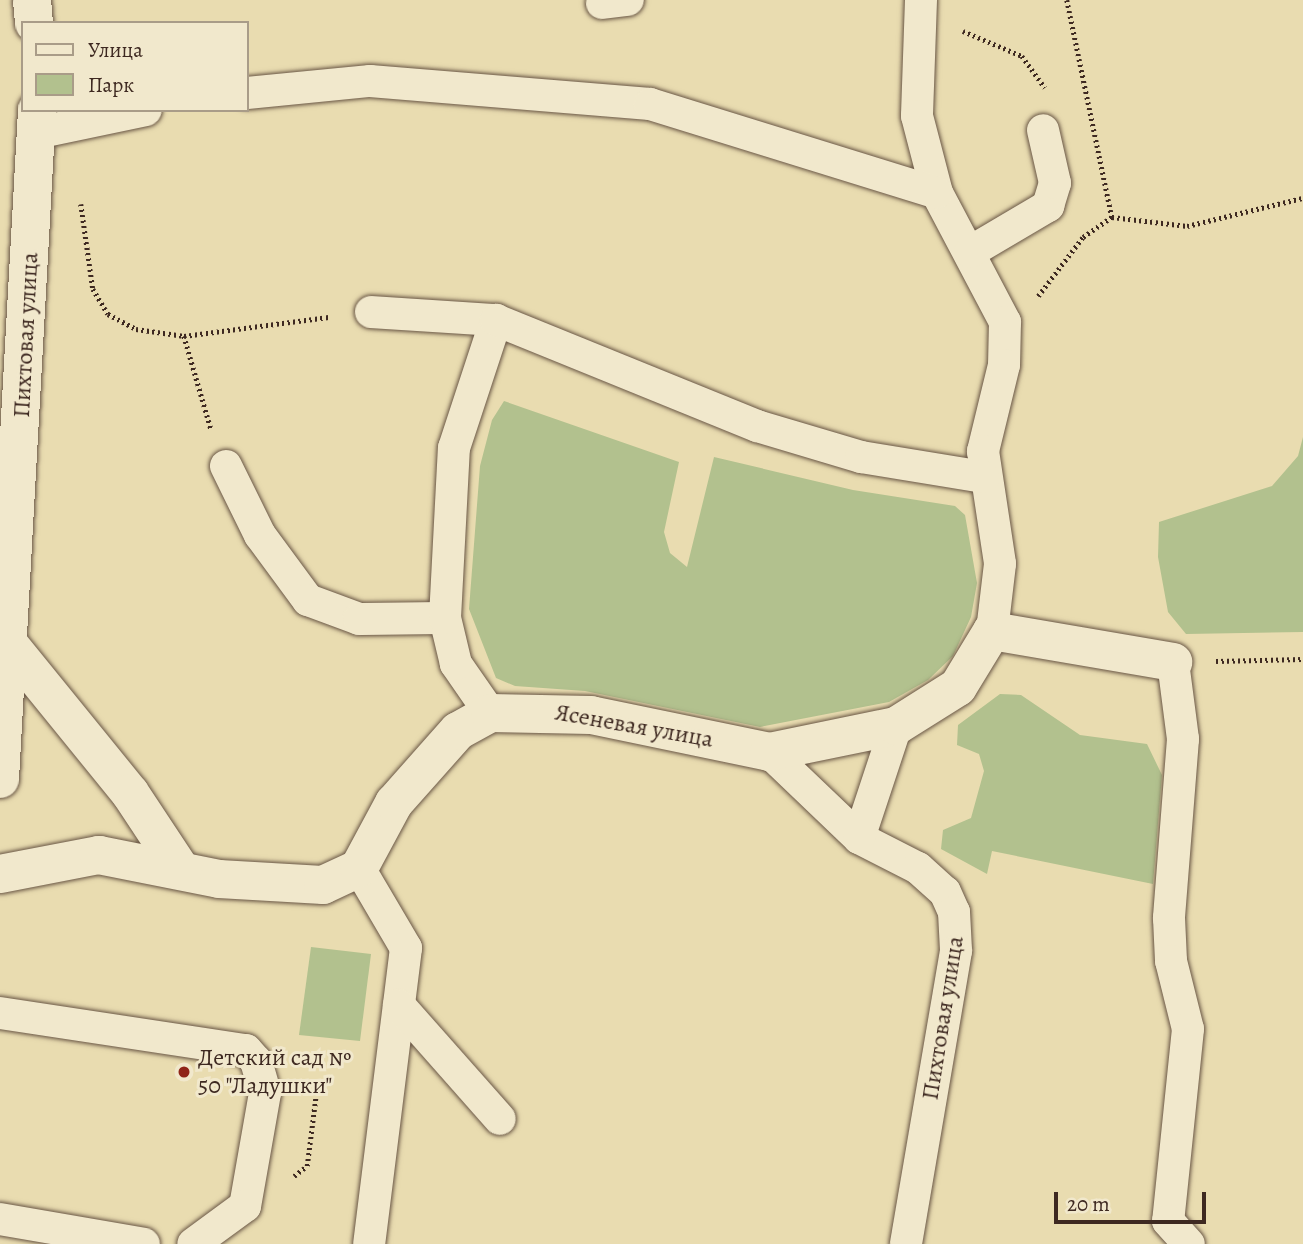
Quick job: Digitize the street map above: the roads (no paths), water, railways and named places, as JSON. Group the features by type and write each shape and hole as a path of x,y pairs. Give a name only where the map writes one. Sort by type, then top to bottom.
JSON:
{"street":[{"path":"32,0 34,21"},
{"name":"Пихтовая улица","path":"0,779 37,122"},
{"path":"992,631 1173,662"},
{"name":"Ясеневая улица","path":"490,713 591,715 769,752 896,726 958,687 992,631"},
{"path":"8,643 130,793 181,870"},
{"path":"0,874 83,855 303,888 359,868 394,803 458,731 490,713"}],"lane":[{"path":"920,7 917,116 937,193 971,252 1005,322 1004,365 989,416 983,477 1000,564 992,631"},
{"path":"248,93 370,81 650,104 937,193"},
{"path":"37,122 128,112"},
{"path":"971,252 1048,206 1055,183 1043,130"},
{"path":"371,312 496,320 757,426 861,457 983,477"},
{"path":"490,713 456,664 445,618 454,448 496,320"},
{"path":"226,466 266,545 308,600 359,619 445,618"},
{"path":"1173,662 1183,739 1171,950 1188,1029 1168,1221 1189,1244"},
{"path":"859,838 896,726"},
{"name":"Пихтовая улица","path":"769,752 859,838 918,868 945,892 957,926 906,1244"},
{"path":"359,868 406,948 369,1244"},
{"path":"399,1005 500,1119"},
{"path":"0,1013 246,1050 256,1060 265,1093 245,1206 193,1244"},
{"path":"0,1219 144,1244"}],"place":[{"name":"Детский сад № 50 \"Ладушки\"","path":"184,1072"}]}
